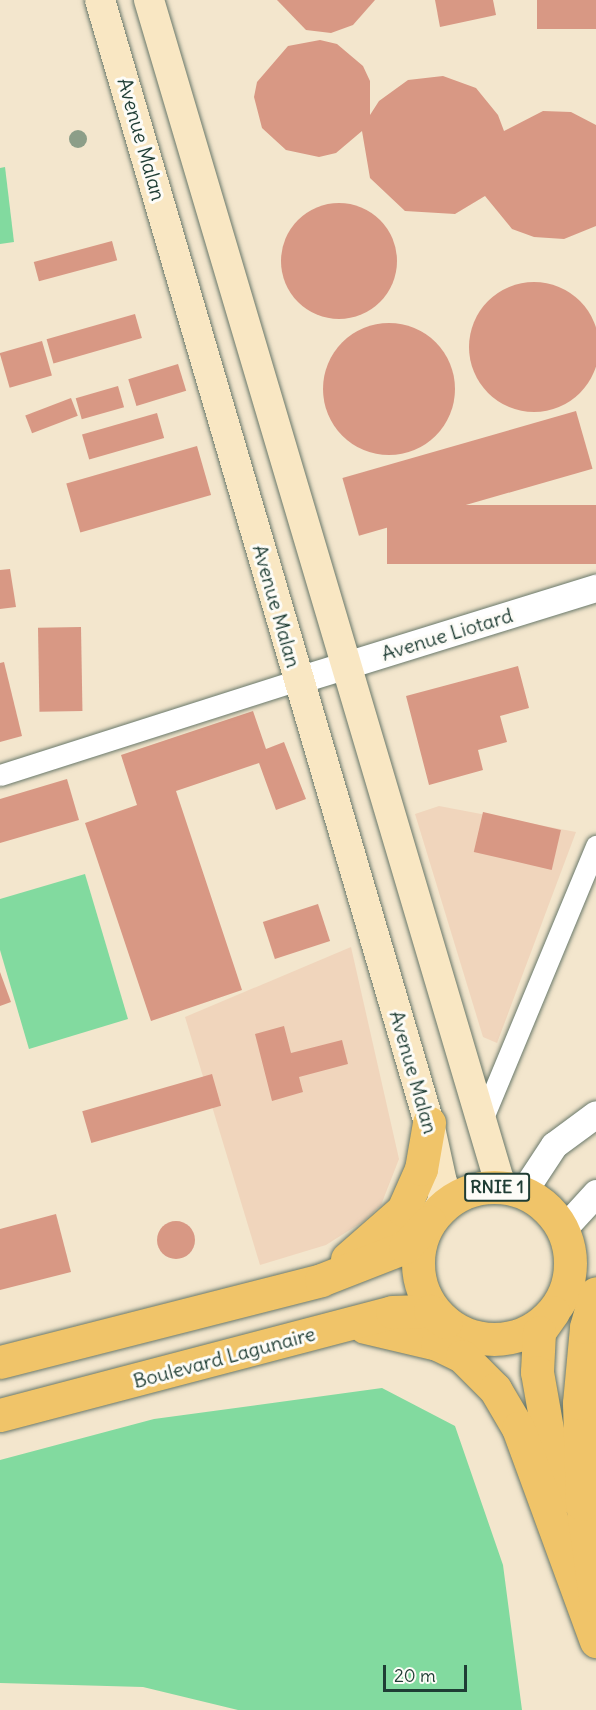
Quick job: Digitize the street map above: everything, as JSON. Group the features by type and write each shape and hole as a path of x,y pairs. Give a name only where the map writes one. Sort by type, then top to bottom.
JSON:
{"highway":[{"path":"321,1280 365,1248 403,1210 422,1169 429,1123"},
{"name":"RNIE 1","path":"0,1362 321,1280 405,1247 435,1215 466,1192 512,1189 547,1206 563,1229 571,1270 556,1308 539,1332 537,1372 560,1502 596,1635"},
{"name":"RNIE 1","path":"435,1215 420,1245 419,1277 431,1306 457,1328 489,1347 503,1366 560,1502"},
{"path":"596,1293 586,1327 579,1403 582,1504 596,1604"},
{"name":"RNIE 1","path":"457,1328 516,1336 556,1308"},
{"name":"Boulevard Lagunaire","path":"0,1415 402,1311 430,1311 457,1328"},
{"path":"336,1328 378,1327 437,1344 462,1356 495,1389 518,1428 596,1641"}],"main road":[{"name":"Avenue Malan","path":"100,0 429,1123 442,1182 443,1201 435,1215"},
{"path":"149,0 229,260 482,1120 512,1189"},
{"path":"181,271 229,260"},
{"path":"357,874 404,860"}],"street":[{"name":"Avenue Liotard","path":"298,680 596,588"},
{"path":"0,775 298,680"},
{"path":"482,1120 596,846"},
{"path":"512,1189 554,1145 596,1114"},
{"path":"563,1229 596,1193"}],"shaded area":[{"path":"439,806 576,832 497,1043 483,1037 415,814"},
{"path":"351,947 399,1159 381,1205 364,1221 326,1245 260,1265 185,1017"}],"green space":[{"path":"5,167 14,242 0,244 0,168"},
{"path":"85,874 128,1019 29,1049 0,950 0,899"},
{"path":"382,1388 455,1426 503,1565 522,1710 238,1710 143,1687 0,1683 0,1460 154,1419"}],"building":[{"path":"277,0 375,0 353,25 331,33 306,30"},
{"path":"435,0 493,0 496,15 440,27"},
{"path":"537,0 596,0 596,29 537,29"},
{"path":"320,40 337,44 363,66 370,81 370,115 379,101 408,80 443,76 476,88 498,115 504,131 543,111 571,112 596,125 596,226 564,239 534,237 512,229 485,196 455,214 405,211 370,178 362,131 336,153 319,157 286,150 262,128 254,97 257,82 288,46"},
{"path":"339,203 361,207 380,220 393,239 397,261 393,283 380,302 361,315 339,319 317,315 298,302 285,283 281,261 285,239 298,220 317,207"},
{"path":"112,241 117,260 39,281 34,262"},
{"path":"534,282 559,287 580,301 594,322 599,347 594,372 580,393 559,407 534,412 509,407 488,393 474,372 469,347 474,322 488,301 509,287"},
{"path":"135,314 142,338 53,363 47,339"},
{"path":"389,323 414,328 435,343 450,364 455,389 450,414 435,435 414,450 389,455 364,450 343,435 328,414 323,389 328,364 343,343 364,328"},
{"path":"42,341 52,376 10,388 0,353"},
{"path":"178,364 186,391 136,406 128,379"},
{"path":"118,386 124,407 82,419 76,398"},
{"path":"71,398 78,416 32,433 25,416"},
{"path":"576,411 593,469 359,536 342,478"},
{"path":"157,413 164,438 89,459 82,434"},
{"path":"197,446 211,495 80,533 66,483"},
{"path":"387,505 596,505 596,564 387,564"},
{"path":"10,569 16,607 0,609 0,570"},
{"path":"81,627 82,711 39,712 38,628"},
{"path":"4,662 22,736 0,742 0,663"},
{"path":"518,666 529,708 500,716 507,742 478,750 483,770 429,785 406,696"},
{"path":"253,711 266,749 284,742 306,799 276,810 259,763 176,791 242,990 151,1021 85,823 137,805 121,755"},
{"path":"67,779 79,820 0,843 0,799"},
{"path":"483,812 561,830 552,870 474,852"},
{"path":"318,904 330,941 275,959 263,922"},
{"path":"0,972 11,1002 0,1006"},
{"path":"284,1026 291,1053 342,1040 348,1064 299,1077 303,1092 272,1101 255,1034"},
{"path":"212,1074 221,1106 91,1143 82,1111"},
{"path":"56,1214 71,1272 0,1290 0,1229"},
{"path":"176,1221 189,1227 195,1240 189,1253 176,1259 163,1253 157,1240 163,1227"}]}
